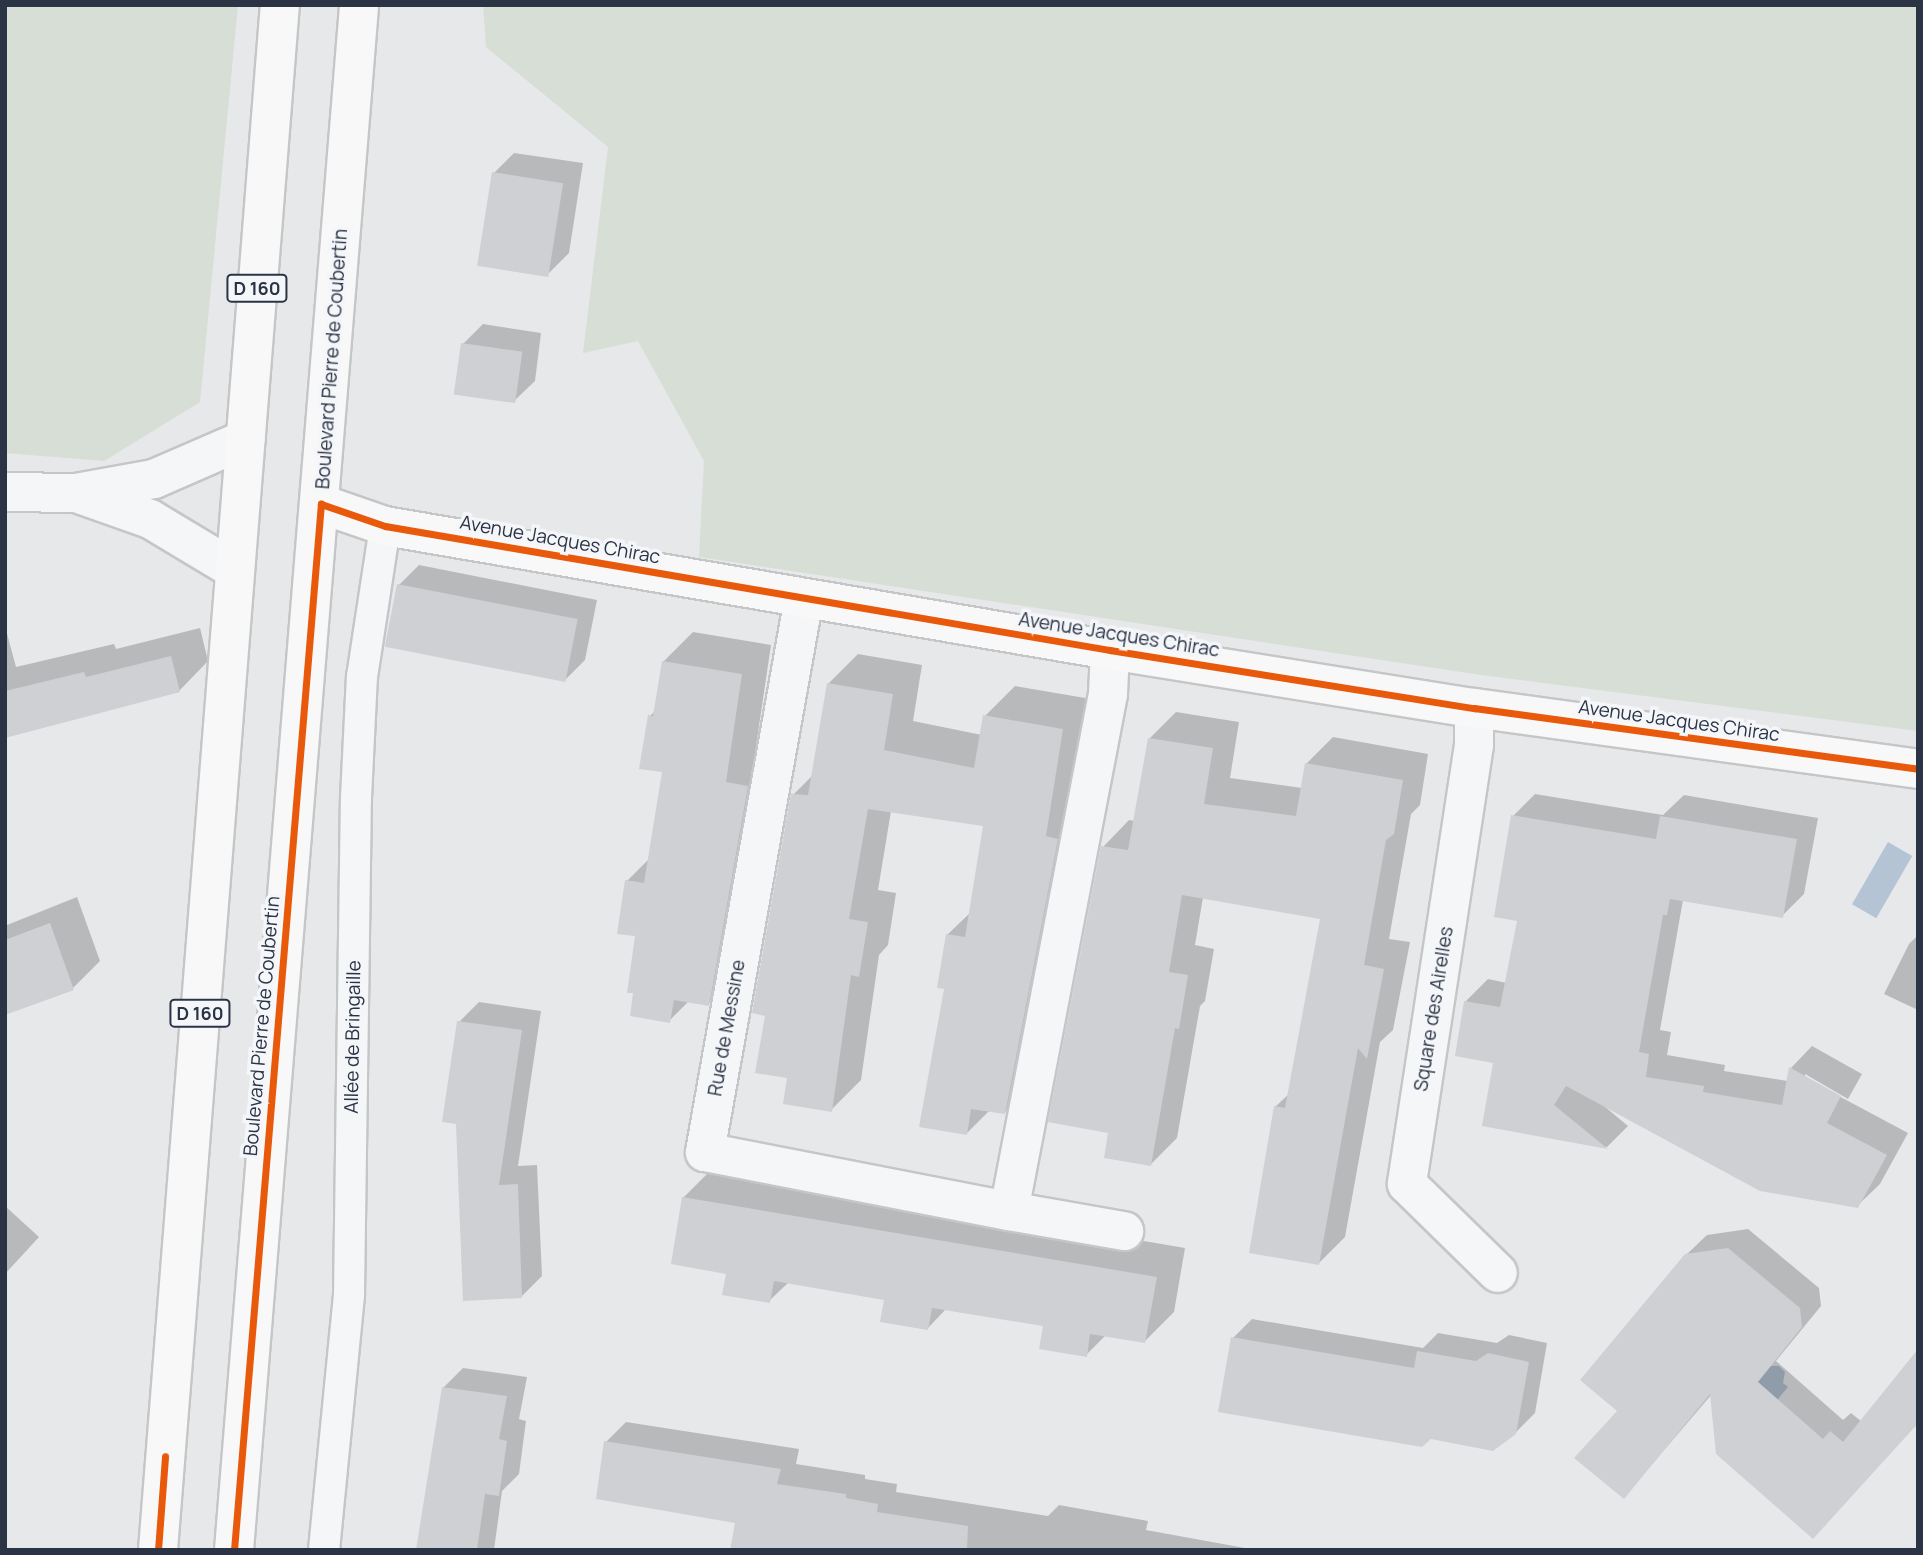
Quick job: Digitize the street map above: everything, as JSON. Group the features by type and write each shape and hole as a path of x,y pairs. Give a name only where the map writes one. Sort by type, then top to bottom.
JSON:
{"main road":[{"name":"D 160","path":"158,1550 280,5"},
{"name":"Boulevard Pierre de Coubertin","path":"234,1550 321,504 359,5"},
{"name":"Avenue Jacques Chirac","path":"321,504 385,526 1110,650 1474,708 1918,769"}],"street":[{"path":"5,492 76,493 154,479 246,439"},
{"path":"76,493 150,519 235,570"},
{"name":"Rue de Messine","path":"804,598 705,1152 1124,1231"},
{"path":"1009,1211 1108,694 1110,650"},
{"name":"Square des Airelles","path":"1474,708 1474,745 1407,1184 1498,1273"}],"lane":[{"name":"Allée de Bringaille","path":"324,1550 349,1294 356,798 362,677 385,526"}],"shaded area":[{"path":"5,5 238,5 200,402 104,461 5,453"},
{"path":"483,5 1918,5 1918,731 1481,675 699,557 704,461 638,341 583,353 608,147 486,47"}],"water":[{"path":"1888,842 1912,856 1876,918 1852,904"},
{"path":"1771,1366 1779,1366 1785,1372 1783,1383 1788,1387 1755,1427 1728,1406"}],"building":[{"path":"492,172 563,183 548,277 477,266"},
{"path":"461,343 522,352 515,403 454,394"},
{"path":"397,584 578,619 565,682 385,647"},
{"path":"171,656 180,692 5,738 5,691 84,672 86,677"},
{"path":"662,661 742,674 726,782 748,786 709,1006 674,1000 670,1023 630,1016 633,993 627,993 635,936 617,934 625,880 644,883 662,772 639,769 648,715 653,716"},
{"path":"827,683 893,694 884,750 974,768 983,715 1063,729 1046,836 1058,839 1005,1114 971,1109 967,1135 919,1127 944,989 937,988 946,934 965,937 983,826 868,809 849,919 868,922 859,977 851,975 832,1112 783,1104 787,1078 755,1073 765,1016 752,1013 791,794 808,795"},
{"path":"1148,738 1213,748 1204,804 1296,816 1305,763 1403,780 1394,834 1386,840 1364,965 1384,969 1367,1059 1358,1048 1319,1265 1249,1253 1274,1106 1285,1108 1320,919 1182,895 1169,972 1188,975 1179,1029 1175,1028 1151,1166 1104,1158 1108,1133 1048,1122 1101,846 1128,850"},
{"path":"1511,815 1656,839 1660,816 1797,839 1783,918 1670,899 1667,915 1663,915 1639,1052 1649,1054 1646,1077 1704,1086 1703,1092 1782,1105 1789,1067 1841,1096 1827,1123 1887,1155 1858,1208 1760,1191 1566,1086 1554,1105 1608,1149 1482,1126 1493,1063 1455,1056 1464,1001 1500,1007 1517,921 1494,917"},
{"path":"50,923 74,990 5,1015 5,940"},
{"path":"457,1021 522,1030 499,1185 518,1184 522,1298 463,1301 456,1124 442,1122"},
{"path":"682,1197 1157,1277 1145,1343 1090,1334 1087,1357 1039,1349 1043,1326 932,1308 928,1330 880,1322 884,1300 774,1281 770,1303 722,1295 726,1274 671,1264"},
{"path":"1728,1248 1800,1308 1802,1327 1758,1382 1823,1439 1830,1431 1843,1442 1918,1349 1918,1423 1813,1539 1716,1454 1710,1394 1624,1499 1574,1458 1617,1411 1580,1380 1685,1254"},
{"path":"1231,1337 1414,1368 1417,1351 1476,1361 1488,1353 1529,1362 1516,1434 1493,1451 1431,1439 1422,1447 1218,1412"},
{"path":"442,1387 507,1396 499,1439 507,1441 499,1496 485,1494 477,1550 416,1550"},
{"path":"604,1441 781,1469 777,1484 846,1494 846,1498 878,1504 877,1512 968,1526 967,1550 730,1550 735,1523 596,1499"}],"cycle path":[{"path":"234,1550 321,504 385,526 1110,650 1474,708 1918,769"},
{"path":"158,1550 165,1456"}]}
